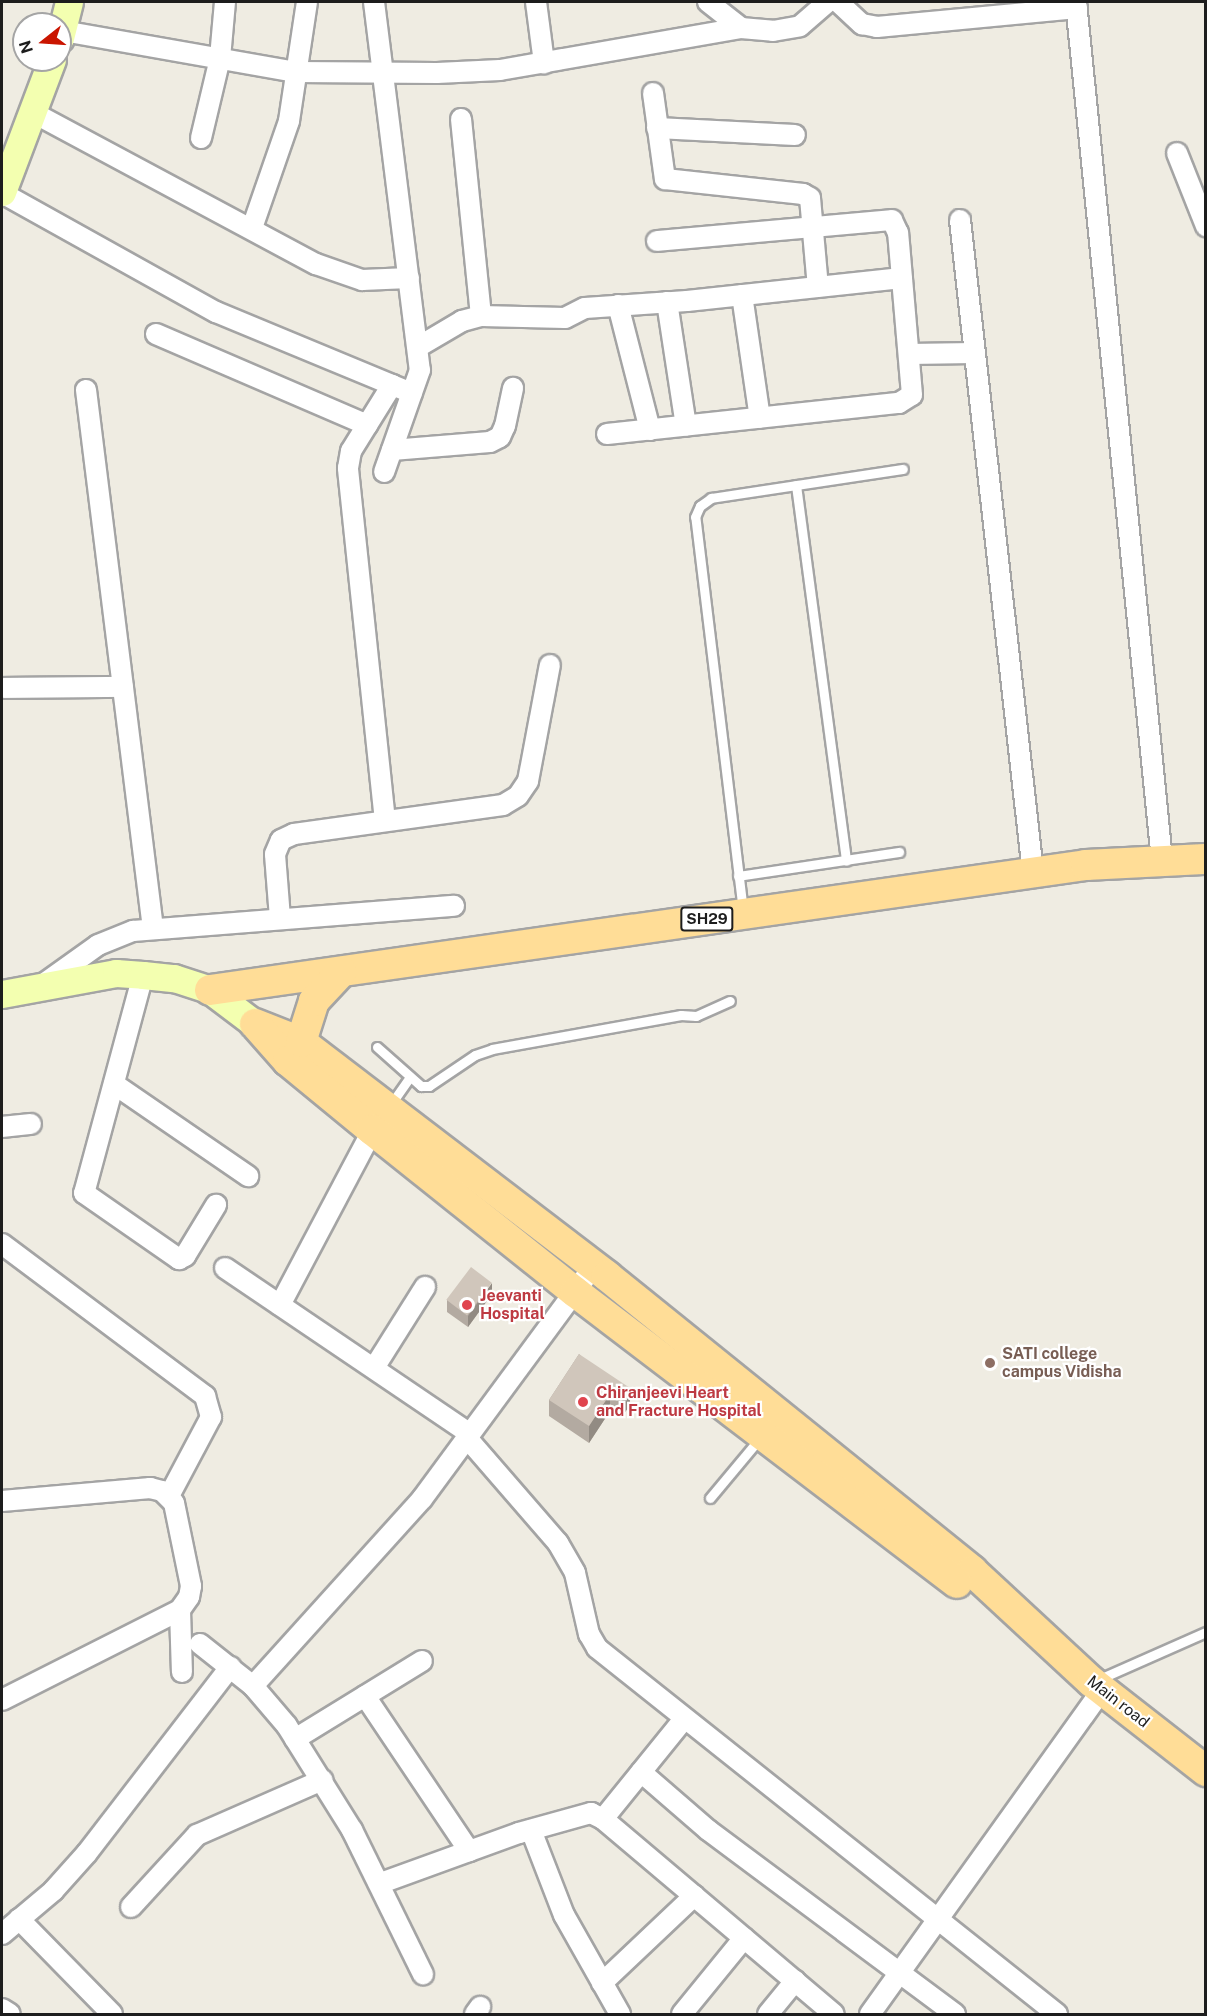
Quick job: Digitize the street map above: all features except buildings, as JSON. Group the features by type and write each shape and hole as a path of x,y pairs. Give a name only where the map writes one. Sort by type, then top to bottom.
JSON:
{"main road":[{"path":"2,193 47,72"},
{"name":"SH29","path":"210,990 1033,873 1162,860 1206,859"},
{"path":"301,1042 314,1000 341,972"},
{"path":"2,994 116,973 174,978 210,990 255,1024 288,1061 380,1119 594,1266 972,1571 1034,1630"},
{"path":"255,1024 301,1042 380,1119 575,1292 961,1586 1034,1630"},
{"name":"Main road","path":"1034,1630 1097,1685 1206,1771"}],"street":[{"path":"201,138 220,58 225,2"},
{"path":"252,228 289,122 307,2"},
{"path":"374,2 420,370 384,472"},
{"path":"536,2 544,63"},
{"path":"708,2 741,28"},
{"path":"72,37 220,58 296,72 437,74 544,63 741,28 790,30 812,19 828,2"},
{"path":"838,2 862,24 877,27 1076,5 1162,860"},
{"path":"653,93 663,172 671,182 803,194 812,203 818,287"},
{"path":"32,112 342,275 362,280 409,278"},
{"path":"461,119 481,315"},
{"path":"657,128 795,135"},
{"path":"1177,153 1206,226"},
{"path":"2,193 216,312 412,393"},
{"path":"607,435 907,400 913,389 898,233 892,220 657,241"},
{"path":"960,220 1033,873"},
{"path":"418,346 462,321 481,315 565,318 585,308 742,295 902,278"},
{"path":"742,295 760,418"},
{"path":"667,302 686,426"},
{"path":"618,305 650,430"},
{"path":"156,334 368,425"},
{"path":"909,354 974,353"},
{"path":"385,822 348,468 351,451 392,385"},
{"path":"392,450 490,442 501,437 513,388"},
{"path":"86,390 153,929"},
{"path":"280,918 275,854 281,840 294,834 503,805 518,796 528,781 550,665"},
{"path":"4,688 123,687"},
{"path":"42,985 98,945 133,931 454,906"},
{"path":"142,975 114,1084 84,1185 87,1199 179,1260 185,1256 216,1205"},
{"path":"114,1084 248,1176"},
{"path":"280,1305 380,1119"},
{"path":"2,1128 31,1124"},
{"path":"2,1244 206,1396 211,1417 169,1496"},
{"path":"253,1686 422,1499 594,1266"},
{"path":"225,1268 374,1368 469,1436 568,1559 589,1634 597,1648 1057,2014"},
{"path":"374,1368 425,1287"},
{"path":"2,1501 150,1488 169,1496 174,1503 191,1586 189,1597 180,1610 2,1700"},
{"path":"180,1610 182,1672"},
{"path":"200,1644 253,1686 295,1739 322,1780 381,1883 423,1974"},
{"path":"295,1739 422,1661"},
{"path":"2,1934 53,1891 87,1853 230,1667"},
{"path":"870,2014 1097,1685"},
{"path":"365,1696 469,1851"},
{"path":"603,1819 684,1719"},
{"path":"641,1772 708,1830 955,2014"},
{"path":"130,1907 197,1835 322,1780"},
{"path":"381,1883 531,1830 591,1813 603,1819 834,2014"},
{"path":"531,1830 564,1915 620,2014"},
{"path":"602,1983 694,1896"},
{"path":"19,1919 112,2014"},
{"path":"682,2014 744,1938"},
{"path":"768,2014 795,1981"},
{"path":"2,2009 9,2014"}],"lane":[{"path":"743,914 695,517 700,506 711,498 903,469"},
{"path":"796,485 846,861"},
{"path":"738,876 899,852"},
{"path":"377,1047 421,1086 429,1086 475,1055 492,1049 681,1015 696,1016 730,1001"},
{"path":"380,1119 410,1077"},
{"path":"710,1498 762,1436"},
{"path":"1097,1685 1206,1632"}],"place":[{"name":"Jeevanti Hospital","path":"467,1305"},
{"name":"SATI college campus Vidisha","path":"990,1363"},
{"name":"Chiranjeevi Heart and Fracture Hospital","path":"583,1402"}]}
